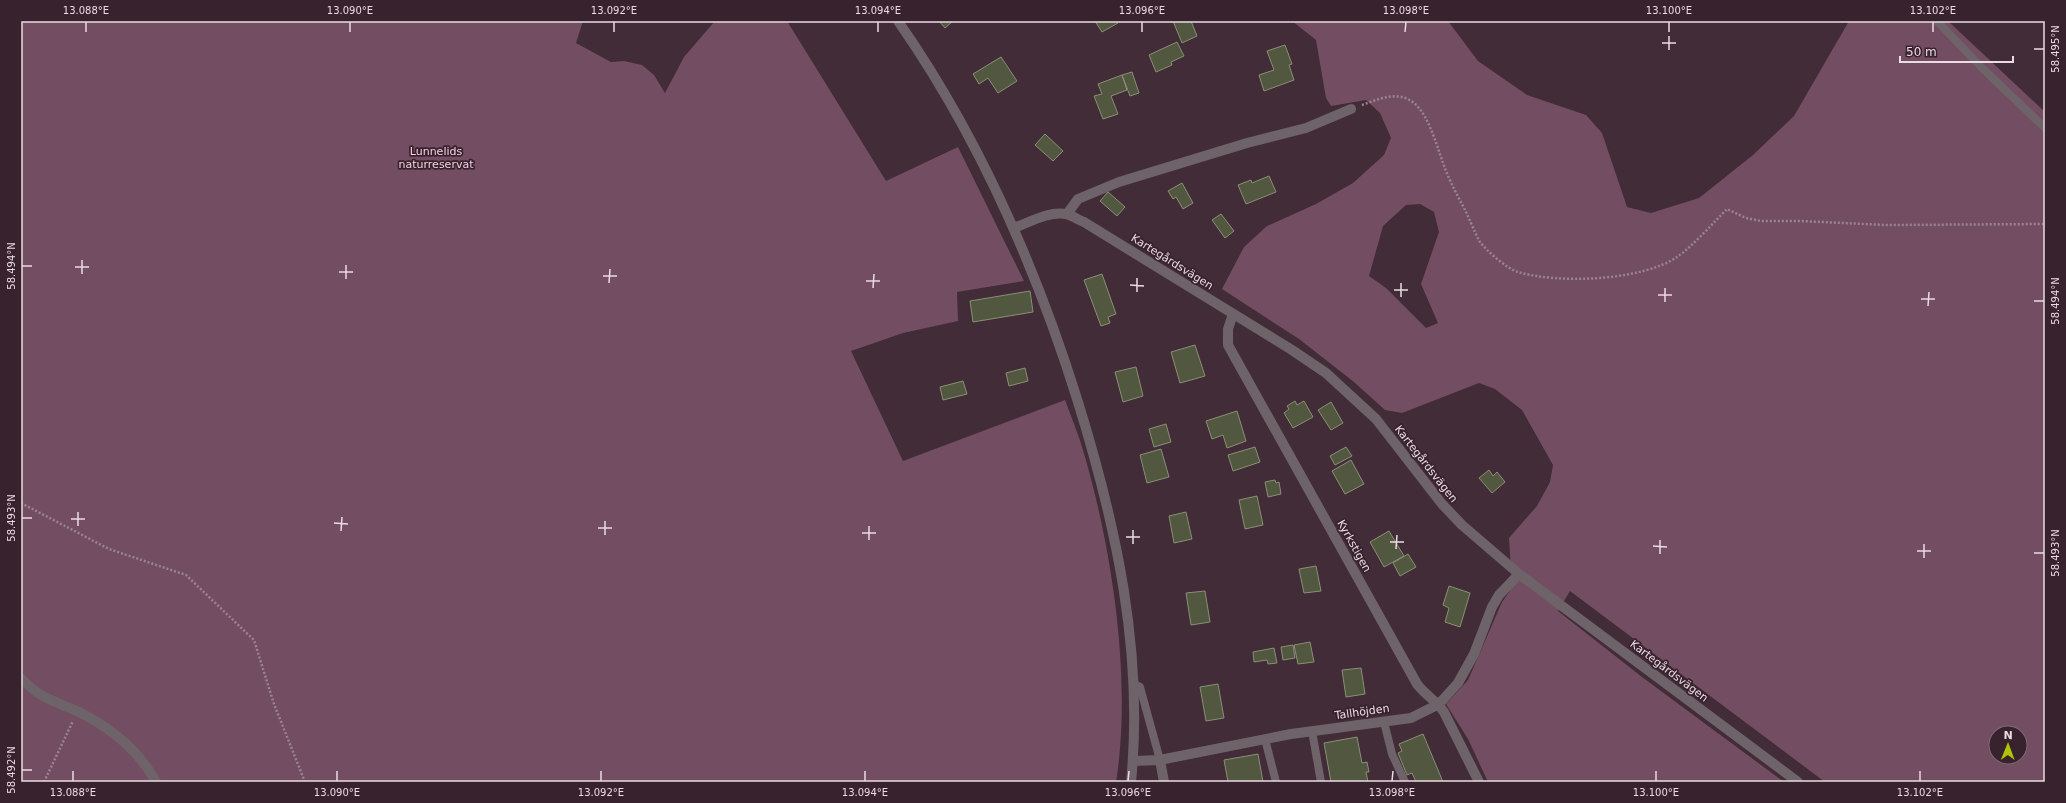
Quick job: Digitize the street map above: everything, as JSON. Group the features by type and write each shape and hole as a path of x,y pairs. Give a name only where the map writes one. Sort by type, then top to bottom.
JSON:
{"street":[{"path":"898,21 956,114 1014,228 1052,322 1091,442 1105,496 1125,593 1134,683 1133,761 1131,782"},
{"path":"1014,228 1045,216 1067,214 1078,200 1119,182 1247,143 1306,128 1351,109"},
{"name":"Kartegårdsvägen","path":"1067,214 1084,222 1234,314 1326,373 1356,398 1376,419 1442,504 1462,525 1519,574 1798,782"},
{"name":"Kyrkstigen","path":"1234,314 1228,329 1228,345 1417,684 1425,695 1439,704 1453,727 1479,782"},
{"name":"Tallhöjden","path":"1133,761 1160,760 1265,739 1411,718 1439,704 1458,683 1467,669 1492,607 1499,595 1519,574"},
{"path":"21,678 30,688 47,699 95,721 126,743 149,769 156,782"},
{"path":"1160,760 1164,782"}],"lane":[{"path":"1937,21 1981,67 2045,128"},
{"path":"1134,683 1140,687 1160,760"},
{"path":"1384,722 1392,754 1405,782"},
{"path":"1312,732 1321,782"},
{"path":"1265,739 1276,782"}],"path":[{"path":"1351,109 1388,96 1398,96 1413,102 1420,108 1428,124 1447,173 1480,242 1493,255 1516,272 1536,276 1590,279 1615,277 1649,269 1677,257 1727,209 1746,218 1761,222 1800,221 1886,225 2045,224"},
{"path":"21,503 109,549 186,575 254,640 274,704 305,782"},
{"path":"44,782 78,712"}],"green space":[{"name":"Lunnelids naturreservat","path":"21,21 583,21 576,43 611,62 624,61 642,65 654,75 665,93 684,57 715,21 787,21 886,181 958,147 1024,281 957,292 958,321 903,333 851,351 903,461 1065,400 1081,443 1095,495 1104,535 1117,619 1121,661 1122,703 1116,782 21,782"},
{"path":"1292,21 1448,21 1478,61 1527,95 1586,115 1602,133 1627,207 1651,213 1699,198 1753,155 1794,116 1849,21 1948,21 2045,112 2045,782 1825,782 1570,591 1558,611 1642,677 1784,782 1488,782 1468,739 1446,704 1468,680 1502,602 1512,588 1509,538 1537,506 1550,482 1553,465 1522,410 1495,389 1479,383 1402,413 1385,410 1354,382 1299,339 1222,289 1244,247 1267,226 1316,204 1353,183 1384,155 1391,138 1380,113 1366,100 1331,106 1326,98 1316,40","holes":["1420,204 1434,212 1439,232 1421,284 1438,323 1426,328 1386,288 1369,276 1383,226 1406,205"]}],"building":[{"path":"939,21 953,21 945,28"},
{"path":"1095,21 1116,21 1118,23 1102,32"},
{"path":"1173,21 1191,21 1197,36 1182,43"},
{"path":"1177,42 1184,56 1171,62 1172,65 1156,72 1149,55"},
{"path":"1285,45 1292,64 1289,65 1294,80 1264,91 1259,75 1274,70 1267,51"},
{"path":"1001,57 1017,81 998,93 988,78 979,84 973,74"},
{"path":"1132,72 1139,93 1130,96 1122,75"},
{"path":"1122,75 1127,90 1111,96 1118,114 1103,119 1094,96 1102,94 1098,84"},
{"path":"1045,134 1063,151 1053,161 1035,145"},
{"path":"1269,176 1276,192 1246,204 1238,185 1251,180 1252,183"},
{"path":"1182,183 1193,203 1183,209 1176,197 1173,199 1168,191"},
{"path":"1108,192 1125,207 1117,216 1100,201"},
{"path":"1221,214 1234,231 1225,238 1212,220"},
{"path":"1102,274 1116,314 1108,317 1110,323 1101,326 1084,280"},
{"path":"1030,291 1033,312 973,322 970,301"},
{"path":"1195,345 1205,376 1180,383 1171,352"},
{"path":"1136,367 1143,396 1123,402 1115,372"},
{"path":"1025,368 1028,381 1009,386 1006,373"},
{"path":"963,381 967,394 943,400 940,387"},
{"path":"1295,401 1297,405 1304,401 1313,417 1293,428 1284,413 1289,409 1287,406"},
{"path":"1331,402 1343,423 1331,430 1318,410"},
{"path":"1237,411 1246,441 1227,448 1223,435 1212,439 1206,421"},
{"path":"1166,424 1171,442 1154,447 1149,429"},
{"path":"1255,447 1260,462 1233,471 1228,455"},
{"path":"1346,447 1352,456 1335,465 1330,456"},
{"path":"1161,449 1169,477 1147,483 1140,455"},
{"path":"1351,460 1364,484 1345,494 1332,471"},
{"path":"1489,470 1493,476 1497,472 1505,482 1492,493 1479,478"},
{"path":"1275,480 1276,483 1279,482 1281,494 1268,497 1265,482"},
{"path":"1257,496 1263,525 1245,529 1239,500"},
{"path":"1186,512 1192,539 1174,543 1169,516"},
{"path":"1389,531 1404,556 1384,567 1370,542"},
{"path":"1408,554 1416,567 1400,576 1393,563"},
{"path":"1316,566 1321,591 1304,593 1299,569"},
{"path":"1449,586 1470,593 1460,627 1445,622 1449,608 1443,605"},
{"path":"1205,591 1210,622 1191,625 1186,593"},
{"path":"1310,642 1314,662 1298,664 1294,645"},
{"path":"1293,645 1295,658 1283,660 1281,647"},
{"path":"1274,648 1277,663 1268,664 1267,660 1254,662 1253,652"},
{"path":"1361,668 1365,694 1346,697 1342,670"},
{"path":"1218,684 1224,718 1206,721 1200,687"},
{"path":"1423,734 1443,782 1416,782 1412,773 1407,775 1398,753 1402,751 1399,744"},
{"path":"1357,737 1362,763 1367,762 1369,772 1366,772 1368,782 1331,782 1324,743"},
{"path":"1258,754 1263,782 1228,782 1224,760"}]}
